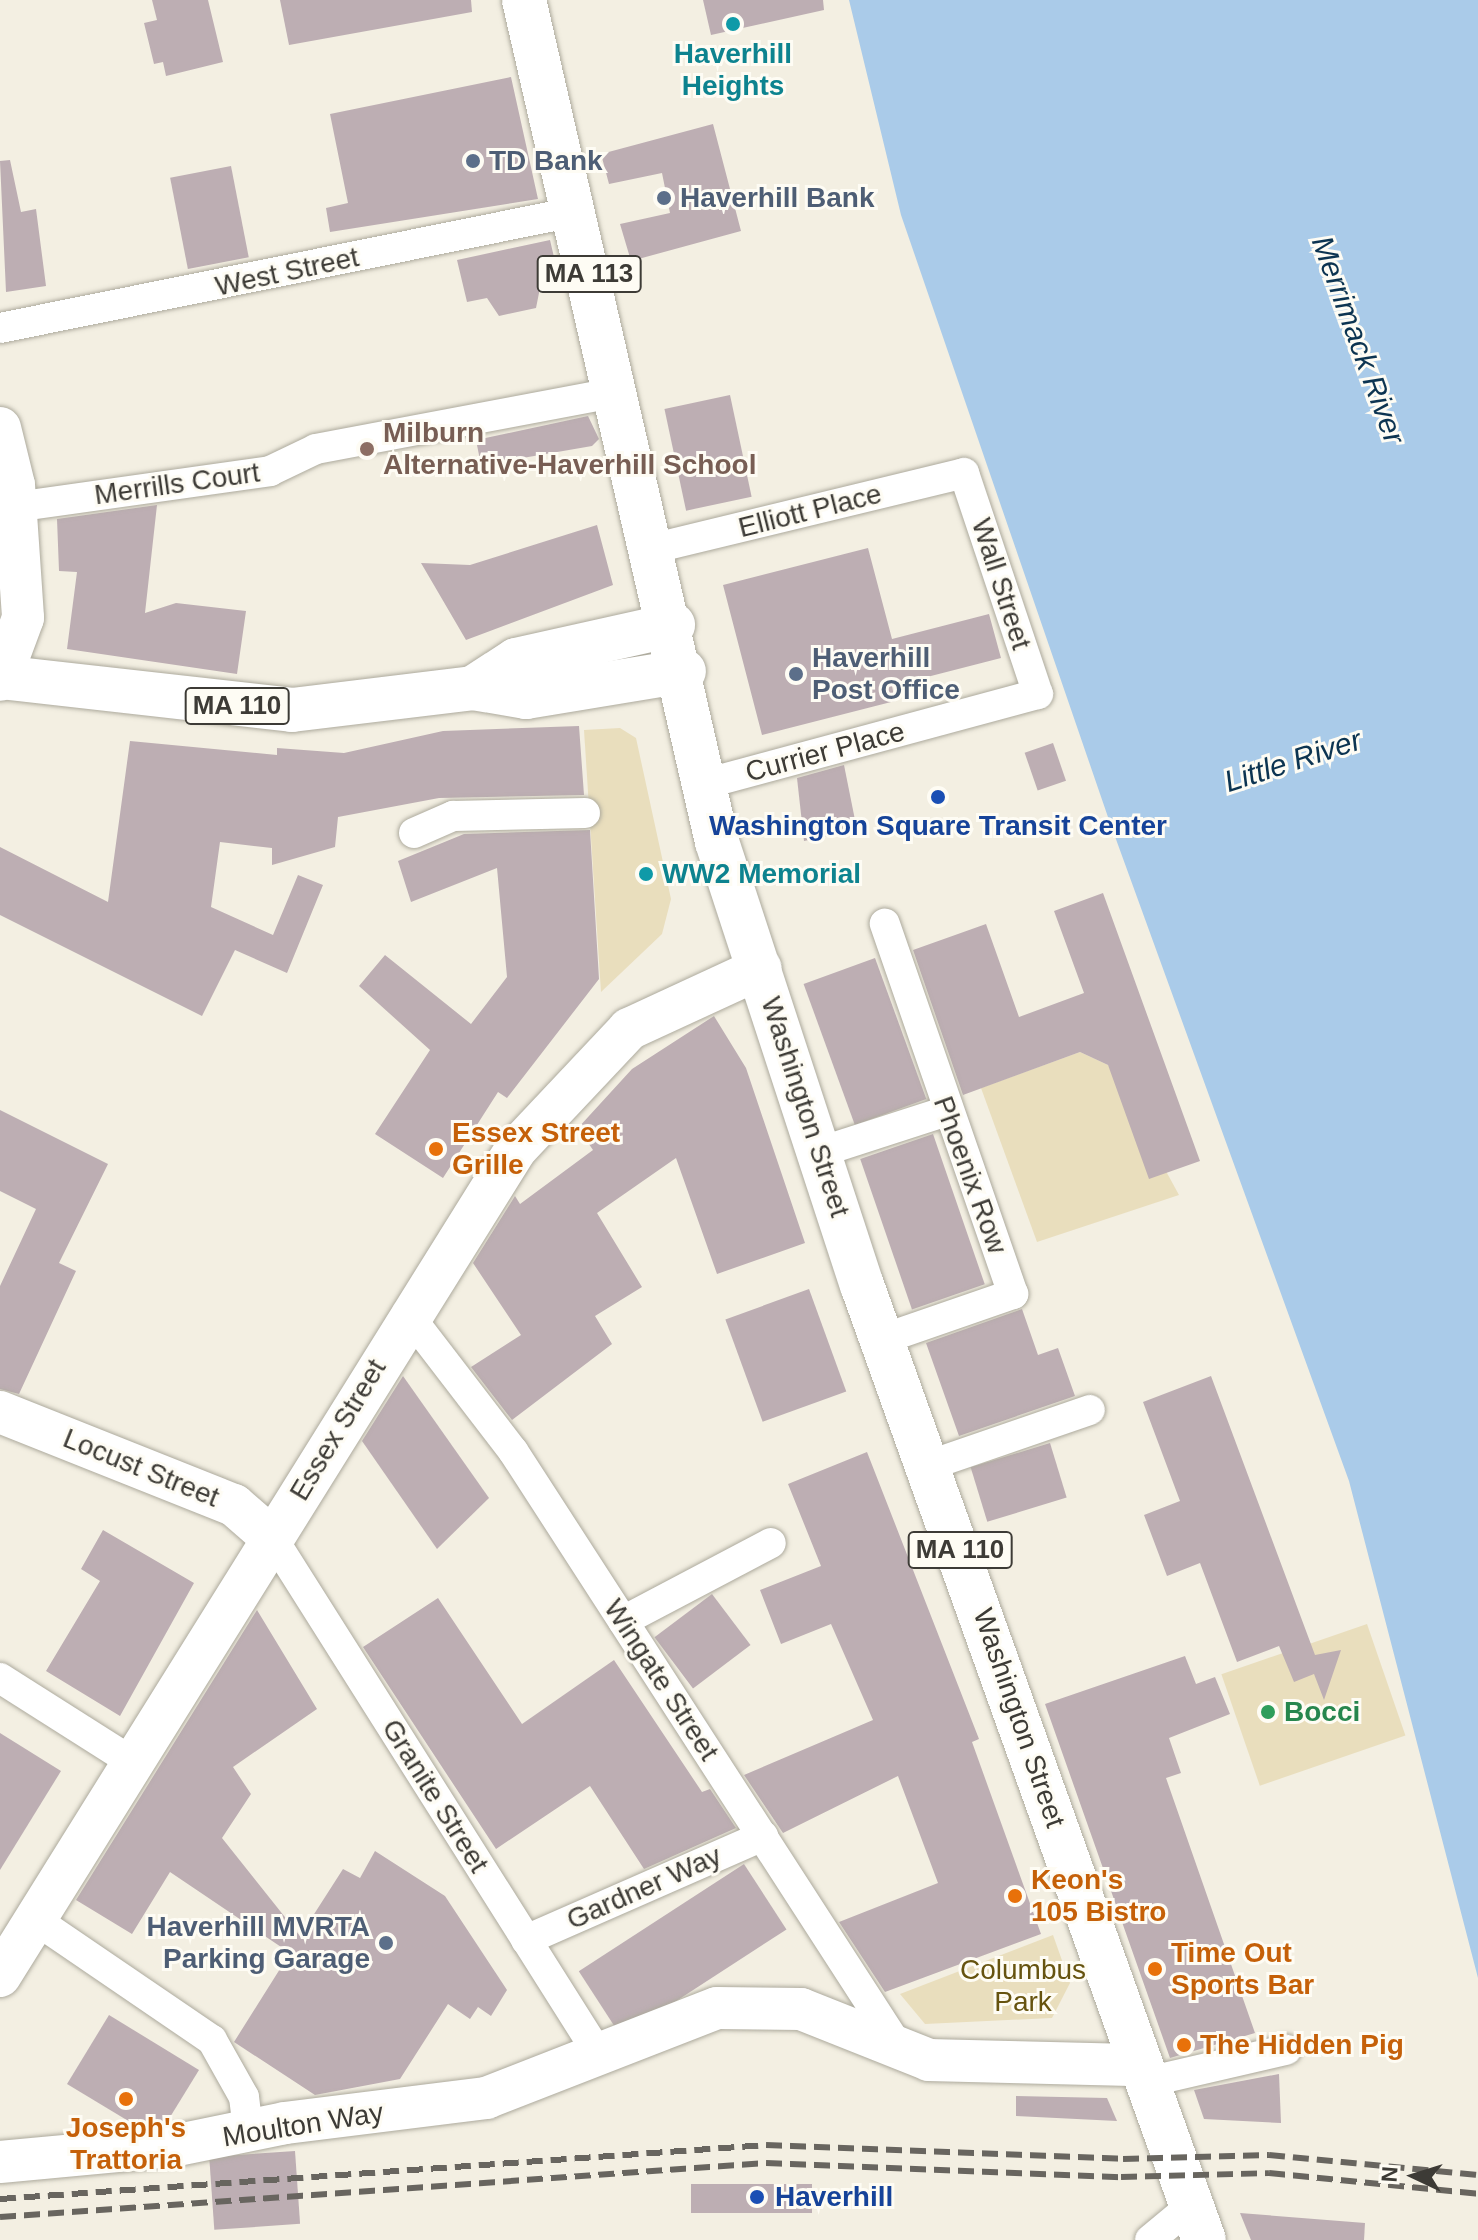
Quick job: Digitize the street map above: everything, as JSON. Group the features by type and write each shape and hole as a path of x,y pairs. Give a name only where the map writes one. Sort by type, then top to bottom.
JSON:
{"main road":[{"name":"MA 113","path":"524,0 673,625"},
{"path":"0,428 15,507 23,618 0,677"},
{"name":"MA 110","path":"473,688 516,660 673,625 705,784 761,968"},
{"name":"MA 110","path":"0,677 292,710 473,688 526,697 684,671"},
{"name":"Washington Street","path":"761,968 883,1339 1198,2223"},
{"name":"Essex Street","path":"0,1976 273,1539 407,1313 516,1149 566,1089 629,1029 761,968"},
{"name":"Locust Street","path":"0,1412 234,1505 273,1539"},
{"name":"Moulton Way","path":"0,2162 173,2146 248,2130 486,2098 679,2017 760,2005 837,2019 905,2056"},
{"path":"905,2056 1144,2074"}],"street":[{"name":"West Street","path":"0,328 574,212"},
{"name":"Merrills Court","path":"15,507 270,471 316,449 617,392"},
{"name":"Elliott Place","path":"655,548 964,473"},
{"name":"Wall Street","path":"964,473 1038,694"},
{"name":"Currier Place","path":"705,784 1038,694"},
{"path":"414,833 453,816 585,813"},
{"name":"Phoenix Row","path":"883,1339 1013,1294 947,1111 885,924"},
{"path":"820,1152 947,1111"},
{"name":"Wingate Street","path":"407,1313 513,1451 905,2056"},
{"path":"930,1465 1090,1410"},
{"name":"Granite Street","path":"273,1539 598,2053"},
{"path":"623,1621 771,1543"},
{"path":"0,1678 134,1763"},
{"name":"Gardner Way","path":"526,1940 763,1836"},
{"path":"36,1920 212,2040 244,2097 248,2130"},
{"path":"1144,2074 1286,2050"},
{"path":"1150,2240 1198,2223"}],"green space":[{"path":"620,728 636,738 671,899 662,934 601,992 584,730"},
{"path":"1080,1052 1108,1065 1179,1195 1037,1242 981,1088"},
{"path":"1367,1624 1405,1736 1260,1786 1221,1674"},
{"name":"Columbus Park","path":"1053,1935 1070,1983 1052,2018 925,2024 900,1994"}],"water":[{"path":"849,0 1478,0 1478,1978 1349,1481 1109,820 901,215"}],"building":[{"path":"152,0 208,0 223,62 166,76 163,62 154,64 144,23 157,20"},
{"path":"280,0 471,0 472,12 289,45"},
{"name":"Haverhill Heights","path":"703,0 823,0 824,10 711,35"},
{"path":"511,77 538,199 330,232 326,208 348,203 330,114"},
{"path":"713,124 741,231 631,261 620,224 670,213 662,173 609,184 601,154"},
{"path":"10,160 21,212 36,209 46,286 6,292 0,161"},
{"path":"231,166 249,257 188,269 170,178"},
{"path":"550,240 560,283 540,288 536,308 499,316 487,298 467,302 457,260"},
{"path":"730,395 752,497 686,511 664,409"},
{"path":"588,416 599,439 592,446 481,465 476,440"},
{"path":"157,505 145,613 176,603 246,611 237,674 67,649 77,572 59,571 57,519"},
{"path":"597,525 613,585 466,640 421,563 470,565"},
{"path":"868,548 892,639 989,614 1001,658 892,686 895,701 762,735 723,585"},
{"path":"579,726 584,795 439,798 338,817 335,847 272,865 272,848 220,842 211,907 273,935 298,875 323,885 287,973 235,950 202,1016 0,915 0,847 108,902 130,741 277,755 277,748 344,753 443,731"},
{"path":"1053,743 1066,781 1038,791 1025,753"},
{"path":"844,765 857,830 804,841 797,778"},
{"path":"590,830 599,979 507,1098 498,1092 443,1178 375,1134 430,1050 359,986 385,955 471,1024 507,977 497,868 411,902 398,861 464,834"},
{"path":"1103,893 1200,1161 1149,1179 1108,1065 1080,1052 963,1095 913,950 986,924 1019,1017 1084,993 1054,911"},
{"path":"875,958 926,1099 855,1125 804,984"},
{"path":"714,1016 746,1068 805,1243 717,1274 676,1158 597,1213 642,1287 595,1316 612,1344 512,1420 471,1367 521,1335 473,1263 515,1196 520,1204 593,1150 578,1128 632,1069"},
{"path":"0,1110 108,1164 59,1263 76,1271 19,1394 0,1389 0,1286 36,1209 0,1191"},
{"path":"933,1134 985,1284 912,1309 860,1159"},
{"path":"809,1289 846,1391 763,1422 725,1319"},
{"path":"1022,1309 1038,1355 1058,1348 1075,1396 959,1436 926,1343"},
{"path":"403,1376 489,1498 437,1549 362,1441"},
{"path":"1211,1376 1315,1655 1341,1650 1324,1700 1314,1674 1294,1682 1279,1646 1237,1662 1200,1563 1167,1576 1144,1515 1180,1501 1143,1402"},
{"path":"1050,1443 1067,1498 987,1522 971,1467"},
{"path":"867,1452 979,1739 972,1742 1041,1934 885,1992 839,1922 938,1883 898,1776 783,1833 744,1775 873,1720 831,1624 781,1644 760,1590 821,1566 788,1484"},
{"path":"103,1530 194,1583 120,1716 46,1671 100,1581 81,1569"},
{"path":"712,1594 751,1645 693,1688 654,1637"},
{"path":"438,1598 522,1724 614,1660 702,1792 710,1789 736,1828 644,1869 590,1786 496,1849 363,1647"},
{"path":"257,1610 317,1709 233,1767 251,1794 222,1838 300,1936 343,1869 360,1878 375,1851 445,1896 507,1990 491,2016 478,2007 470,2019 448,2004 400,2079 315,2095 234,2042 290,1953 170,1872 132,1934 76,1900"},
{"path":"1185,1656 1196,1684 1215,1677 1230,1714 1169,1738 1181,1773 1166,1778 1255,2033 1170,2058 1045,1704"},
{"path":"0,1733 61,1771 0,1870"},
{"path":"744,1864 786,1929 621,2037 579,1971"},
{"path":"109,2015 199,2070 167,2122 135,2125 67,2084"},
{"path":"1279,2074 1281,2123 1204,2119 1194,2090"},
{"path":"1016,2096 1107,2098 1117,2121 1016,2116"},
{"path":"295,2151 300,2224 214,2230 209,2157"},
{"path":"691,2184 812,2184 812,2213 691,2213"},
{"path":"1240,2213 1365,2223 1364,2240 1251,2240"}],"railway":[{"path":"0,2199 766,2145 1123,2159 1269,2155 1478,2175"},
{"path":"0,2217 766,2163 1121,2177 1269,2173 1478,2194"}],"place":[{"name":"Haverhill Heights","path":"733,24"},
{"name":"TD Bank","path":"473,161"},
{"name":"Haverhill Bank","path":"664,198"},
{"name":"Milburn Alternative-Haverhill School","path":"367,449"},
{"name":"Haverhill Post Office","path":"796,674"},
{"name":"Washington Square Transit Center","path":"938,797"},
{"name":"WW2 Memorial","path":"646,874"},
{"name":"Essex Street Grille","path":"436,1149"},
{"name":"Bocci","path":"1268,1712"},
{"name":"Keon's 105 Bistro","path":"1015,1896"},
{"name":"Haverhill MVRTA Parking Garage","path":"386,1943"},
{"name":"Time Out Sports Bar","path":"1155,1969"},
{"name":"The Hidden Pig","path":"1184,2045"},
{"name":"Joseph's Trattoria","path":"126,2099"},
{"name":"Haverhill","path":"757,2197"}],"water label":[{"name":"Merrimack River","path":"1358,340"},
{"name":"Little River","path":"1293,761"}]}
